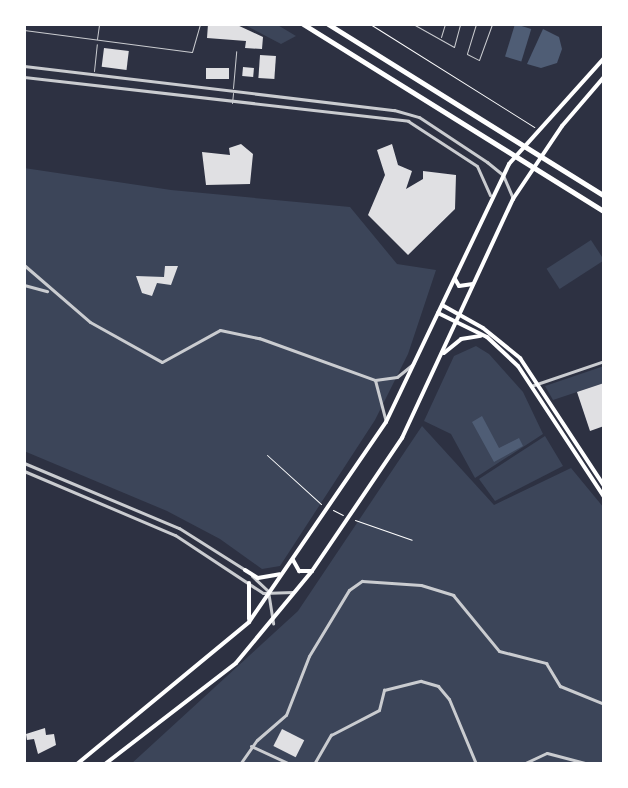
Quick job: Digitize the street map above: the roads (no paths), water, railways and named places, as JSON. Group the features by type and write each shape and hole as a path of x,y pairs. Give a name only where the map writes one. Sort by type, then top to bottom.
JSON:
{"highway":[{"path":"303,24 604,211"},
{"path":"328,24 604,196"}],"main road":[{"path":"77,764 249,622 386,422 490,195 509,164 604,58"},
{"path":"105,764 193,700 273,624 312,571 402,438 526,177 554,137 604,77"},
{"path":"454,277 459,286 473,284"},
{"path":"442,305 506,344 537,384 604,486"},
{"path":"438,313 487,337 531,386 604,497"},
{"path":"439,358 461,339 487,337"},
{"path":"293,558 295,568 312,571"},
{"path":"245,570 266,579 283,572"},
{"path":"249,583 249,622"}],"street":[{"path":"24,66 419,117 503,175 513,199"},
{"path":"24,77 408,121 483,171 490,195"},
{"path":"24,265 50,292 107,333 162,362 206,334 234,331 375,380 397,377 414,364"},
{"path":"24,285 50,292"},
{"path":"531,386 604,361"},
{"path":"375,380 386,422"},
{"path":"24,463 185,531 245,570 269,594 273,624"},
{"path":"24,471 175,535 269,594 297,591"},
{"path":"240,764 251,746 286,715 309,656 349,590 362,581 421,585 453,595 499,651 546,663 560,686 604,704"},
{"path":"314,764 331,735 379,710 384,690 421,681 438,686 449,699 476,764"},
{"path":"251,746 290,764"},
{"path":"523,764 556,753 589,764"}],"lane":[{"path":"93,85 99,24"},
{"path":"24,30 192,52 200,24"},
{"path":"413,24 454,47 460,24"},
{"path":"440,39 445,24"},
{"path":"476,24 467,54 479,60 492,24"},
{"path":"232,103 236,51"}]}
